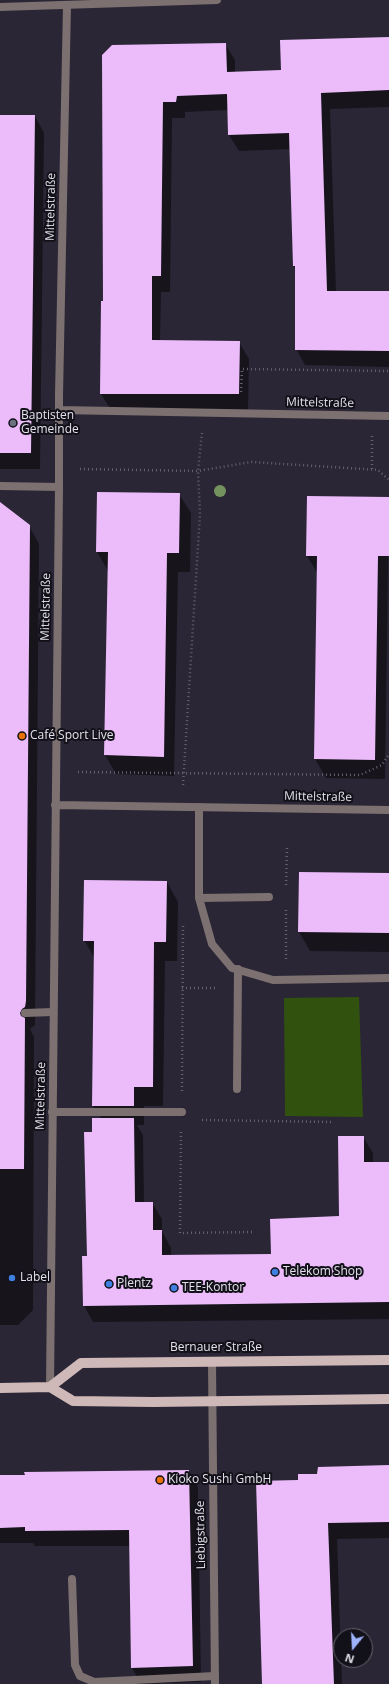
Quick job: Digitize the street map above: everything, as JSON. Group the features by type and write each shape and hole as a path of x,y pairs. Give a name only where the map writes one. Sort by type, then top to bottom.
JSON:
{"main road":[{"name":"Bernauer Straße","path":"50,1387 81,1363 389,1360"},
{"path":"0,1388 50,1387 73,1401 212,1402 389,1399"}],"street":[{"path":"0,7 217,0"},
{"name":"Mittelstraße","path":"50,1387 55,805 60,487 59,410 67,5"},
{"name":"Mittelstraße","path":"59,410 389,416"},
{"path":"0,486 60,487"},
{"name":"Mittelstraße","path":"55,805 389,810"},
{"path":"199,807 199,898 212,944 232,968 273,980 389,978"},
{"path":"199,898 269,897"},
{"path":"237,1089 238,969"},
{"path":"25,1012 53,1012"},
{"path":"52,1112 181,1116"},
{"name":"Liebigstraße","path":"212,1362 215,1680"},
{"path":"72,1579 75,1665 80,1676 94,1682 215,1680"}],"path":[{"path":"241,400 242,369 389,372"},
{"path":"182,807 200,514 198,471 203,412"},
{"path":"372,416 372,469"},
{"path":"59,469 198,471 251,462 372,469 378,470 389,480"},
{"path":"56,771 360,775 382,765 389,754"},
{"path":"286,888 287,848"},
{"path":"286,904 287,980"},
{"path":"183,919 180,1232 253,1232"},
{"path":"182,988 218,988 238,969"},
{"path":"181,1116 331,1122"}],"green space":[{"path":"359,997 363,1117 285,1116 284,998"}],"building":[{"path":"389,37 389,90 321,93 327,291 389,291 389,351 295,350 295,266 293,266 289,133 228,135 227,94 177,96 176,102 163,102 161,276 152,276 152,340 240,341 239,394 100,394 101,301 103,301 102,55 112,45 226,43 227,72 281,70 280,40"},
{"path":"0,115 35,115 31,453 0,453"},
{"path":"97,492 180,493 179,553 167,553 164,757 104,755 108,552 96,552"},
{"path":"307,496 389,497 389,556 378,556 375,760 314,759 317,556 306,556"},
{"path":"0,502 30,525 26,1001 25,1007 20,1013 21,1016 25,1018 24,1169 0,1169"},
{"path":"299,872 389,873 389,933 298,932"},
{"path":"84,880 167,881 166,942 154,942 153,1087 134,1087 134,1106 92,1106 94,941 83,941"},
{"path":"92,1118 134,1118 135,1202 153,1202 153,1230 162,1230 162,1255 271,1254 270,1219 339,1216 338,1136 364,1136 364,1162 389,1162 389,1302 83,1306 82,1256 87,1256 84,1132 92,1132"},
{"path":"389,1465 389,1522 328,1523 334,1684 262,1684 256,1481 298,1480 298,1474 317,1474 318,1467"},
{"path":"189,1470 193,1666 131,1668 129,1530 25,1531 25,1527 0,1528 0,1475 25,1475 24,1472"}],"place":[{"name":"Baptisten Gemeinde","path":"13,423"},
{"name":"Café Sport Live","path":"22,736"},
{"name":"Telekom Shop","path":"275,1272"},
{"name":"Label","path":"12,1278"},
{"name":"Plentz","path":"109,1284"},
{"name":"TEE-Kontor","path":"174,1288"},
{"name":"Kioko Sushi GmbH","path":"160,1480"}]}
